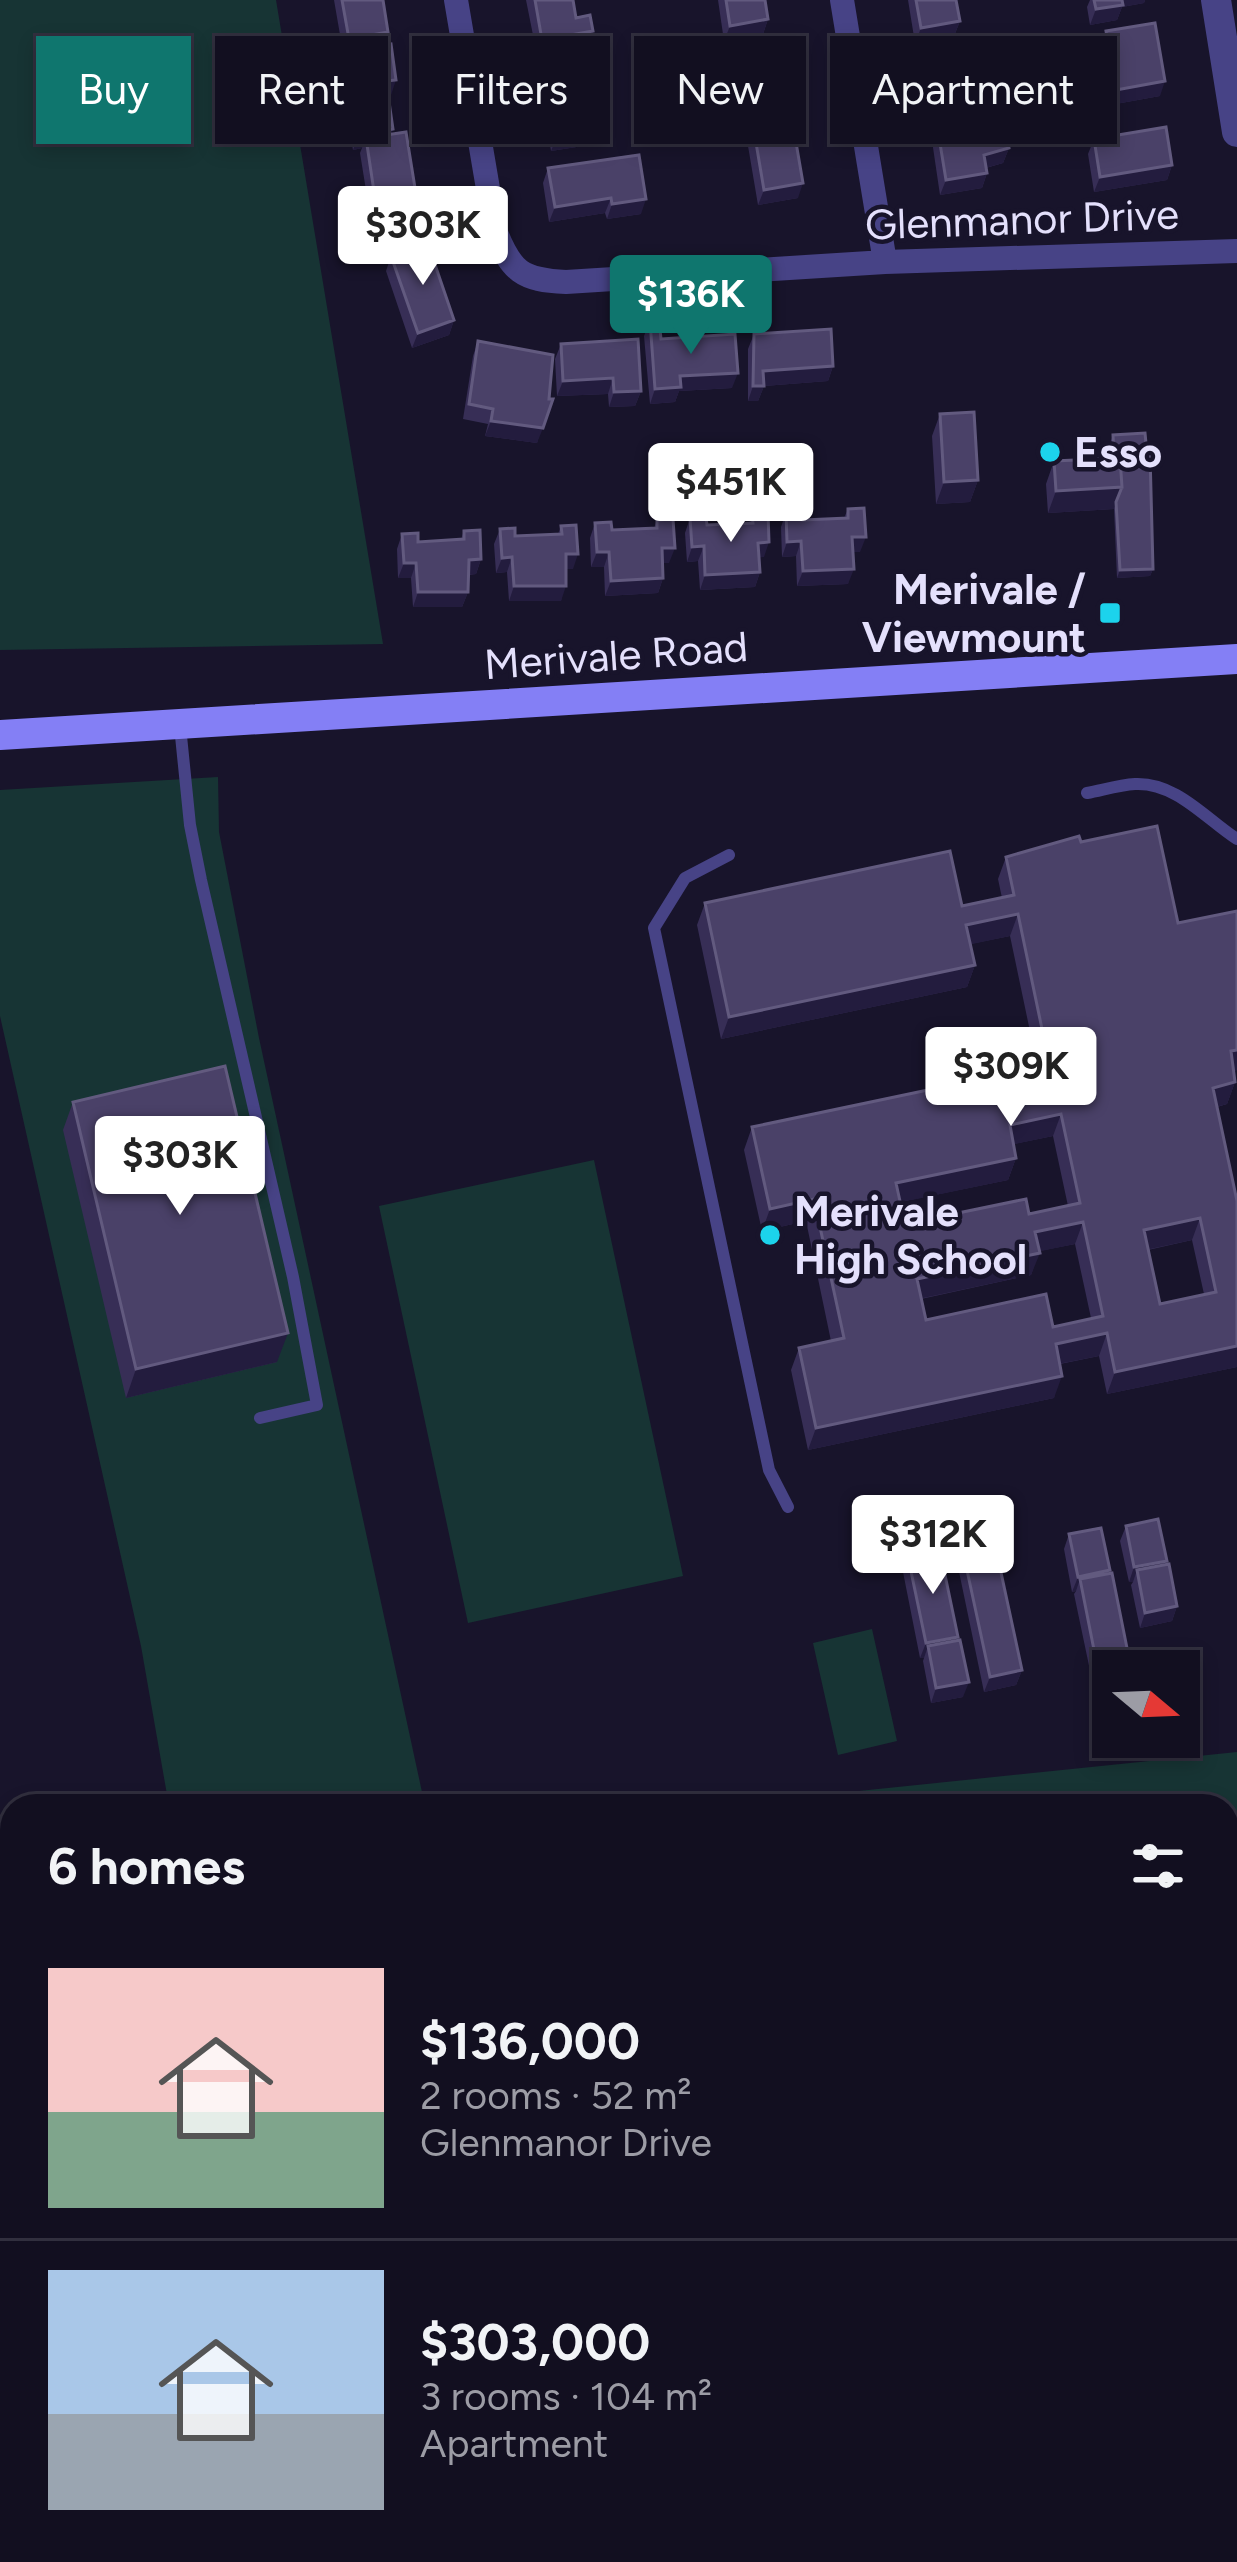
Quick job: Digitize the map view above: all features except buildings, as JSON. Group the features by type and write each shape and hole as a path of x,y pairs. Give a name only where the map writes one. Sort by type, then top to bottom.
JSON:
{"main road":[{"name":"Merivale Road","path":"0,735 1237,659"}],"street":[{"name":"Glenmanor Drive","path":"456,0 495,230 507,261 534,280 1237,251"},
{"path":"842,0 886,262"},
{"path":"1216,0 1237,132"}],"lane":[{"path":"179,724 201,880 317,1405 260,1418"},
{"path":"1087,793 1140,783 1166,790 1192,803 1237,838"},
{"path":"728,856 685,878 654,928 769,1470 788,1507"}],"green space":[{"path":"0,0 276,0 282,36 215,36 215,144 300,144 383,644 0,650"},
{"path":"218,777 219,832 259,1038 422,1794 167,1794 141,1646 0,1016 0,790"},
{"path":"594,1160 683,1576 468,1623 379,1206"},
{"path":"872,1629 897,1741 838,1755 813,1643"},
{"path":"1237,1752 1237,1794 829,1794"}],"place":[{"name":"Esso","path":"1050,452"},
{"name":"Merivale / Viewmount","path":"1110,613"},
{"name":"Merivale High School","path":"770,1235"}]}
